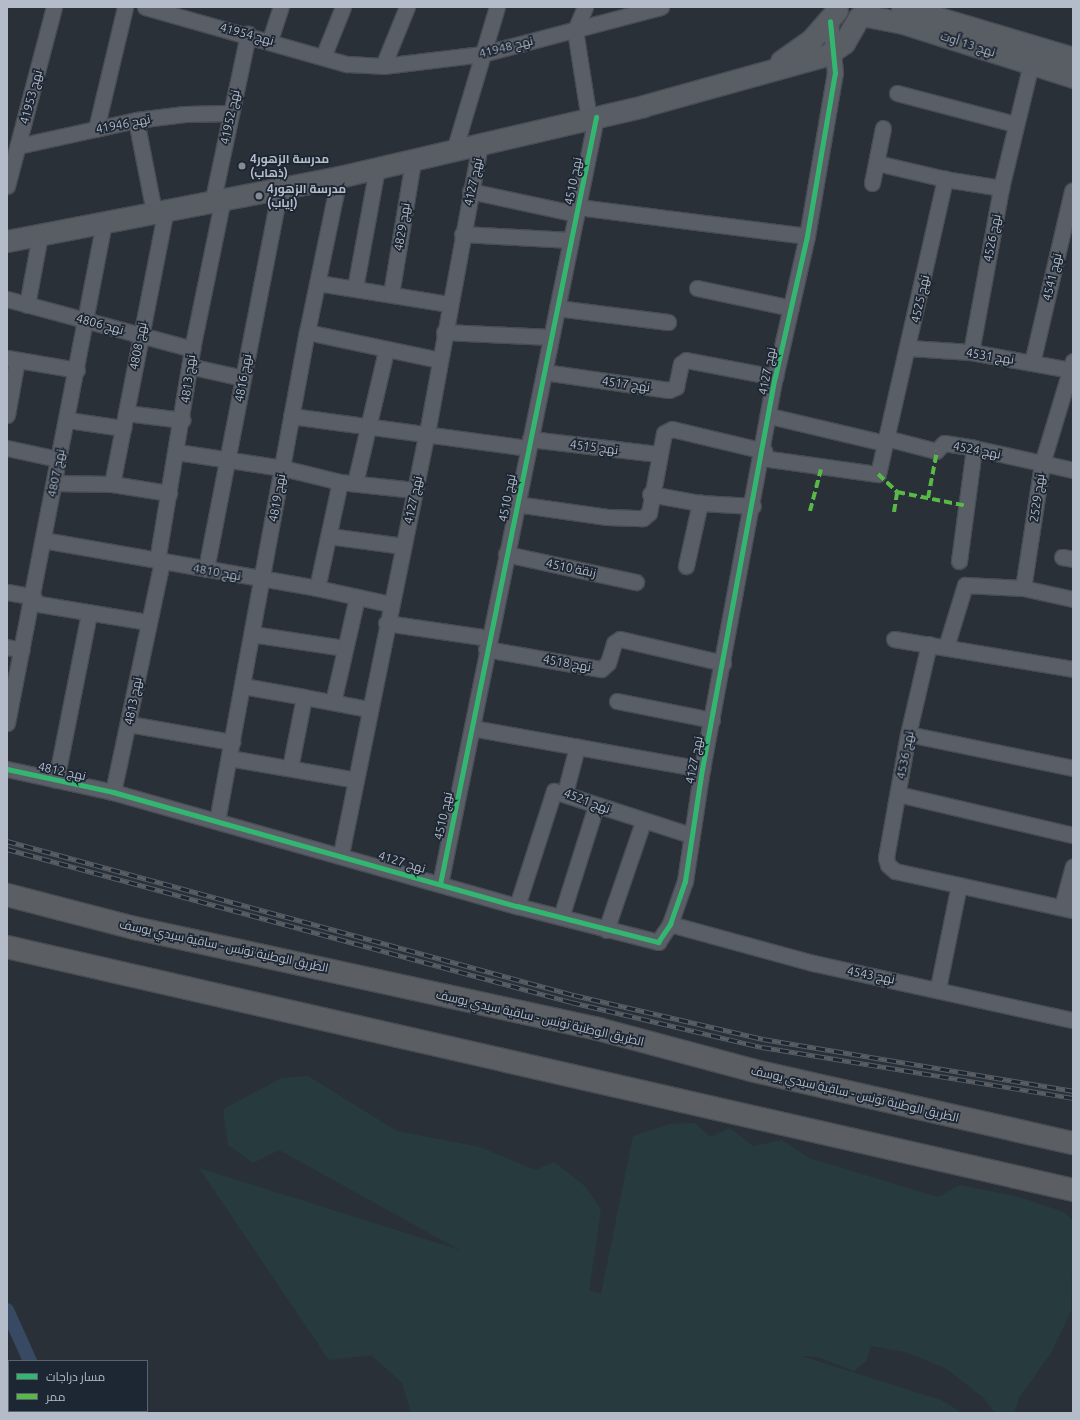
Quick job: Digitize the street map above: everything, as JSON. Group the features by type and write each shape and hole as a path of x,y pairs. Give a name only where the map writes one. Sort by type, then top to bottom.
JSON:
{"highway":[{"name":"الطريق الوطنية تونس - ساقية سيدي يوسف","path":"7,895 135,928 598,1029 765,1074 1073,1143"},
{"path":"7,947 1073,1190"}],"main road":[{"name":"نهج 13 أوت","path":"902,7 1073,58"},
{"name":"نهج 13 أوت","path":"834,13 847,18 863,13 903,23 1073,77"},
{"path":"772,67 812,39 834,13"},
{"path":"7,241 218,198 339,177 592,118 772,67 817,58 836,50 850,34 863,13"}],"street":[{"name":"نهج 41953","path":"7,186 54,7"},
{"path":"96,129 126,7"},
{"name":"نهج 41954","path":"146,7 182,12 347,64"},
{"path":"270,40 282,7"},
{"path":"323,57 343,7"},
{"path":"383,66 407,7"},
{"path":"454,151 497,7"},
{"path":"585,7 575,30 592,118"},
{"name":"نهج 41948","path":"347,64 383,66 482,54 661,7"},
{"name":"نهج 4127","path":"113,792 341,854 517,906 606,930 658,942 670,924 685,881 690,835 702,768 763,454 775,377 807,236 833,87 836,50 834,13"},
{"name":"نهج 41952","path":"218,198 230,114 248,34"},
{"name":"نهج 4526","path":"971,352 1001,188 1015,124 1031,64"},
{"path":"897,93 1015,124"},
{"name":"نهج 41946","path":"18,146 136,120 185,114 230,114"},
{"name":"نهج 4510","path":"440,884 472,728 487,644 577,210 592,118"},
{"path":"136,120 160,211"},
{"path":"872,183 883,128"},
{"name":"نهج 4127","path":"341,854 386,623 427,433 449,304 480,145"},
{"name":"نهج 4829","path":"391,294 413,160"},
{"path":"877,163 945,179 1001,188"},
{"path":"356,288 377,168"},
{"name":"نهج 4819","path":"217,820 263,580 291,416 339,177"},
{"name":"نهج 4525","path":"763,454 878,474 909,348 945,179"},
{"name":"نهج 4816","path":"206,569 229,460 243,378 280,187"},
{"path":"470,191 577,210 807,236"},
{"name":"نهج 4541","path":"1032,363 1072,191"},
{"name":"نهج 4813","path":"113,792 129,724 160,562 169,493 183,420 189,366 218,198"},
{"name":"نهج 4808","path":"112,484 125,421 160,211"},
{"name":"نهج 4807","path":"7,723 34,600 58,459 68,420 104,222"},
{"path":"462,234 571,240"},
{"path":"28,305 40,235"},
{"path":"318,283 449,304"},
{"path":"697,288 791,308"},
{"name":"نهج 4806","path":"7,299 192,349"},
{"path":"557,308 668,322"},
{"path":"307,332 386,351 440,360"},
{"path":"444,332 551,337"},
{"name":"نهج 4531","path":"909,348 971,352 1032,363 1072,366"},
{"path":"355,483 366,427 386,351"},
{"path":"7,415 12,359 77,370"},
{"name":"نهج 4517","path":"544,372 669,390 676,387 681,364 688,360 775,377"},
{"path":"189,366 243,378"},
{"name":"نهج 2529","path":"1023,588 1042,464 1072,366"},
{"name":"نهج 4515","path":"291,416 366,427 658,454"},
{"path":"770,416 885,441"},
{"path":"68,420 183,420"},
{"path":"516,504 607,517 643,518 649,513 650,494 664,433 672,429 763,454"},
{"name":"نهج 4524","path":"885,441 936,451 944,443 974,448 1073,470"},
{"path":"7,448 58,459"},
{"path":"959,561 974,448"},
{"path":"177,452 283,468 340,482 415,490"},
{"path":"317,588 340,482"},
{"path":"54,483 112,484 169,493"},
{"path":"650,494 700,503 753,506"},
{"path":"686,566 700,503"},
{"path":"329,536 403,546"},
{"name":"نهج 4810","path":"43,540 160,562 317,588 390,604"},
{"name":"زنقة 4510","path":"506,554 636,582"},
{"path":"946,647 965,585 1023,588 1073,599"},
{"path":"7,592 34,600 89,612 148,622"},
{"path":"332,702 357,597"},
{"path":"56,780 89,612"},
{"name":"نهج 4518","path":"386,623 601,669 608,663 614,643 620,639 723,663"},
{"path":"252,634 345,648"},
{"path":"894,639 1073,669"},
{"name":"نهج 4536","path":"929,644 908,734 886,858 888,865 895,871 958,885"},
{"path":"7,647 22,650"},
{"path":"243,686 369,709"},
{"path":"290,768 304,697"},
{"path":"617,701 712,720"},
{"path":"129,724 232,742"},
{"path":"472,728 702,768"},
{"path":"908,734 1073,768"},
{"path":"565,793 577,747"},
{"path":"229,758 356,780"},
{"name":"نهج 4812","path":"7,770 113,792"},
{"name":"نهج 4521","path":"517,906 550,797 554,791 565,793 596,806 643,822 690,835"},
{"path":"898,794 1073,835"},
{"path":"561,918 596,806"},
{"path":"606,930 643,822"},
{"path":"938,988 958,885 1068,908 1073,866"},
{"name":"نهج 4543","path":"670,924 813,963 938,988 1073,1020"}],"green space":[{"path":"308,1076 397,1131 480,1147 535,1170 554,1162 586,1187 601,1210 589,1290 601,1294 633,1136 669,1124 695,1123 710,1137 730,1128 753,1146 782,1140 809,1158 938,1197 960,1185 1019,1197 1064,1212 1073,1221 1071,1311 1051,1353 1019,1398 1014,1413 995,1413 984,1398 945,1368 905,1352 871,1346 866,1361 854,1371 817,1357 801,1356 941,1400 962,1413 411,1413 402,1383 371,1355 329,1360 199,1168 460,1250 279,1150 253,1163 228,1145 223,1109 282,1078"}],"waterway":[{"path":"7,1310 30,1360"}],"railway":[{"path":"7,841 574,995 763,1039 1073,1091"},
{"path":"7,849 571,1002 762,1047 1073,1098"}],"marked path":[{"path":"928,498 937,451"},
{"path":"810,511 821,469"},
{"path":"878,474 897,492 967,506"},
{"path":"894,512 897,492"}],"cycle path":[{"path":"7,769 113,792 517,906 658,942 670,924 685,881 702,769 775,377 807,236 835,73 830,21"},
{"path":"440,884 596,117"}],"place":[{"name":"مدرسة الزهور4 (ذهاب)","path":"242,166"},
{"name":"مدرسة الزهور4 (إياب)","path":"259,196"}]}
